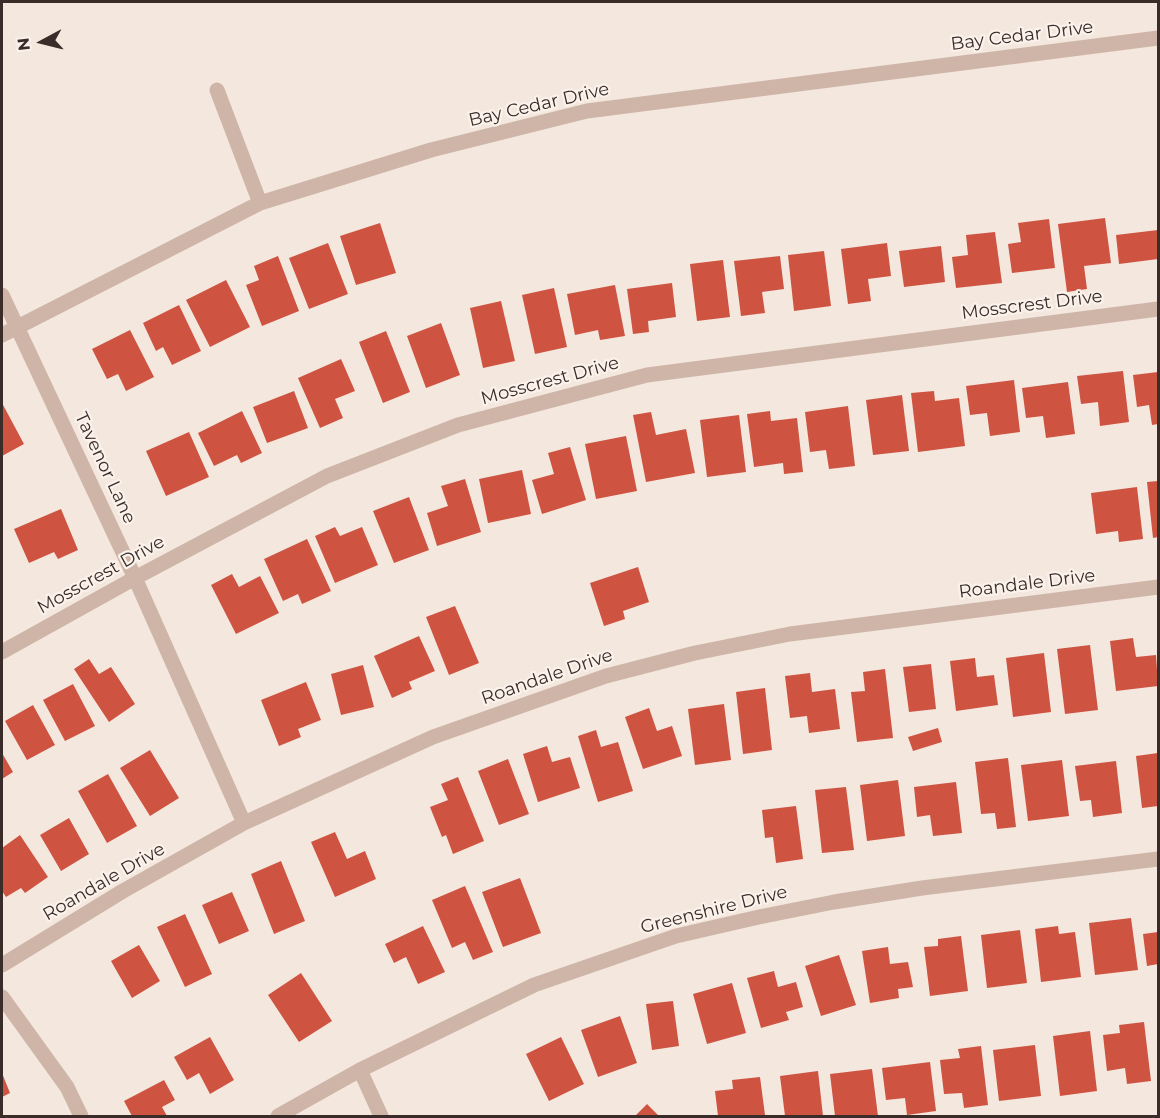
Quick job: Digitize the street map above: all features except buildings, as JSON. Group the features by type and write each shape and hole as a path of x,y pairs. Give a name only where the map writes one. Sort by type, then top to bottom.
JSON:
{"street":[{"name":"Bay Cedar Drive","path":"2,335 260,203 431,150 587,111 1158,38"},
{"path":"217,90 260,203"},
{"name":"Tavenor Lane","path":"2,295 135,578 244,823"},
{"name":"Mosscrest Drive","path":"2,652 327,476 458,425 647,375 1158,309"},
{"name":"Roandale Drive","path":"2,965 123,891 244,823 433,737 606,676 695,653 790,634 1158,587"},
{"name":"Greenshire Drive","path":"278,1116 360,1070 534,985 676,936 834,902 922,888 1158,859"},
{"path":"2,997 66,1087 81,1116"},
{"path":"360,1070 381,1116"}]}
